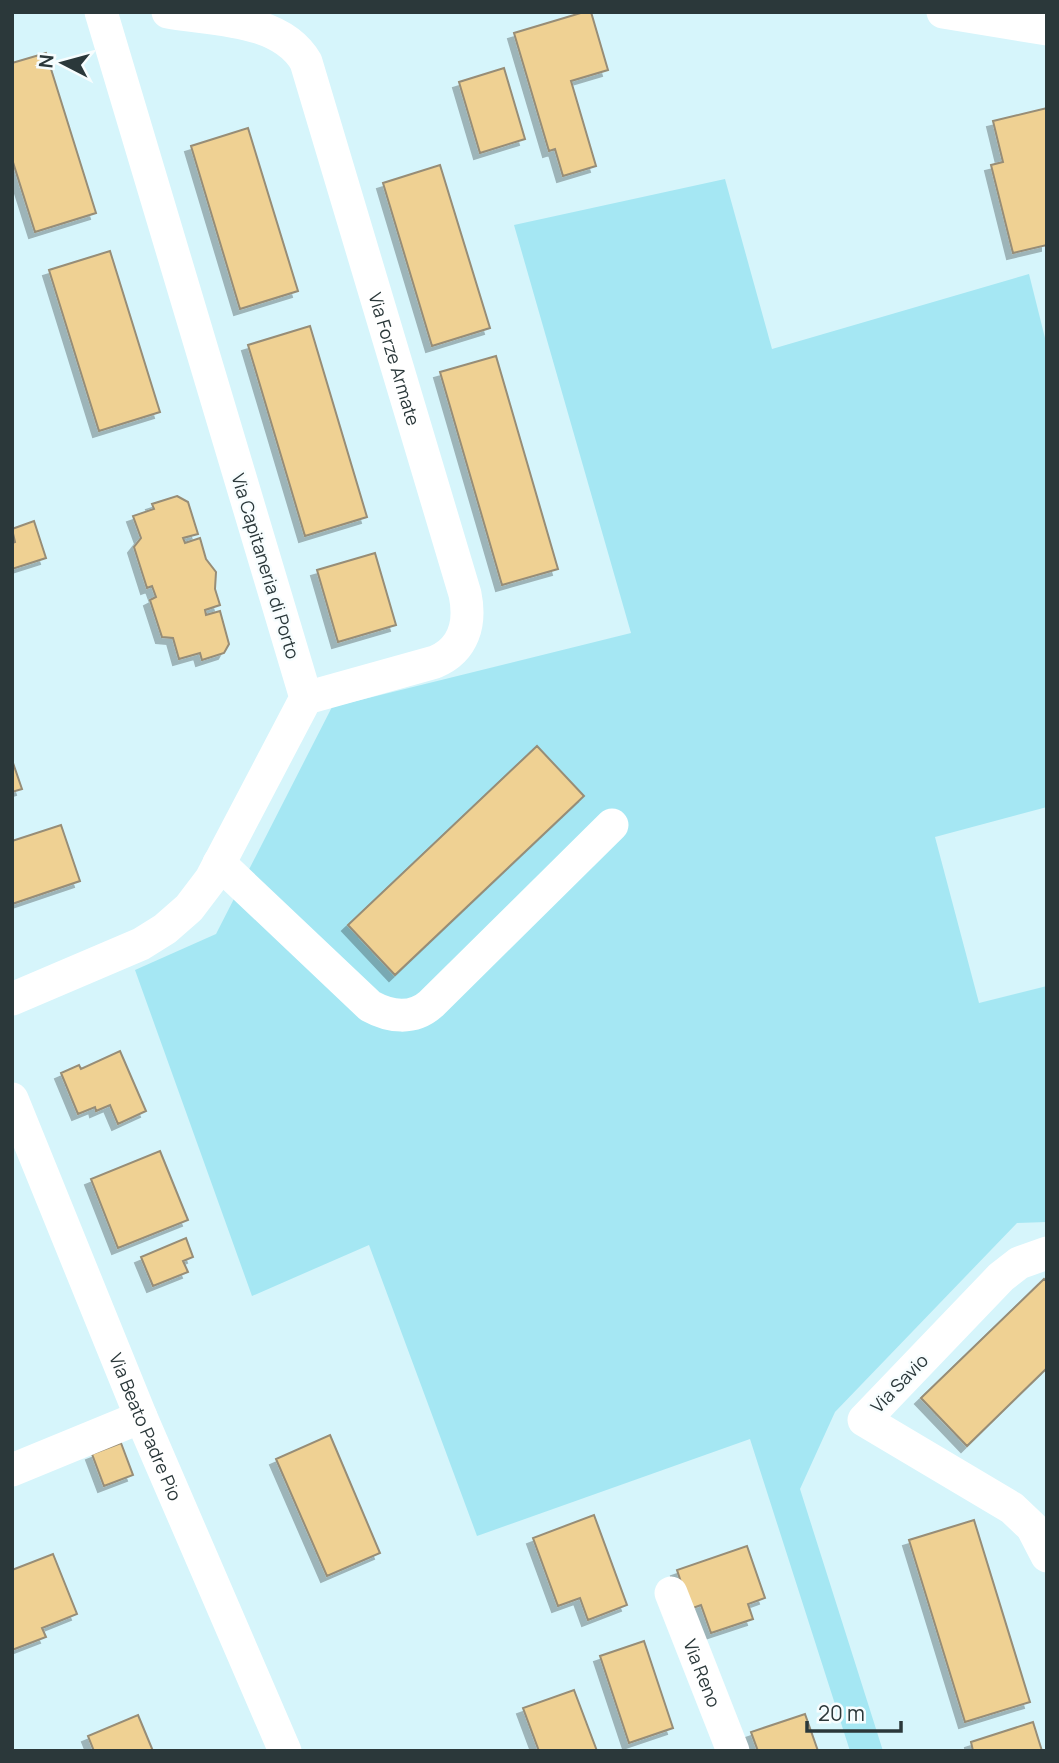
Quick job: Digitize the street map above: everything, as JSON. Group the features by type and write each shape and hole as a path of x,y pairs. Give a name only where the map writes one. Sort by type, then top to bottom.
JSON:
{"street":[{"name":"Via Capitaneria di Porto","path":"101,12 306,698"},
{"name":"Via Forze Armate","path":"167,12 269,31 291,43 306,62 465,594 466,628 451,654 435,662 306,698"},
{"path":"943,12 1047,29"},
{"path":"12,999 159,933 200,896 306,698"},
{"path":"219,863 370,1006 387,1014 408,1015 431,1004 612,825"},
{"name":"Via Beato Padre Pio","path":"12,1099 141,1417 285,1751"},
{"name":"Via Savio","path":"1047,1252 1019,1263 1001,1277 864,1420 1012,1508 1032,1527 1047,1556"},
{"path":"12,1470 141,1417"},
{"name":"Via Reno","path":"671,1593 733,1751"}],"shaded area":[{"path":"725,179 772,349 1029,274 1047,346 1047,807 935,837 979,1003 1047,986 1047,1222 1017,1223 835,1412 800,1489 883,1751 850,1751 750,1439 477,1536 369,1245 252,1296 135,970 216,934 332,707 631,633 514,225"}],"building":[{"path":"591,12 608,70 571,81 596,166 563,176 555,149 549,151 514,33"},
{"path":"46,53 96,213 35,232 12,159 12,63"},
{"path":"504,68 525,139 480,153 459,82"},
{"path":"1047,108 1047,245 1013,253 991,165 1003,162 993,121"},
{"path":"248,128 298,291 240,309 191,146"},
{"path":"440,165 490,328 432,346 383,183"},
{"path":"110,251 160,412 99,431 49,270"},
{"path":"310,326 367,517 305,536 248,345"},
{"path":"496,356 558,569 502,585 440,372"},
{"path":"177,496 188,502 198,534 183,538 185,543 200,538 206,559 216,572 215,589 220,605 205,610 206,615 220,611 229,644 224,653 202,660 200,653 179,659 173,638 162,637 150,600 156,597 152,586 147,588 134,547 141,538 133,516 154,509 152,504"},
{"path":"34,521 46,558 12,569 12,543 15,542 12,529"},
{"path":"375,553 396,625 338,642 317,570"},
{"path":"537,746 584,796 395,975 348,925"},
{"path":"12,760 22,789 12,792"},
{"path":"61,825 80,881 12,904 12,841"},
{"path":"120,1051 146,1111 118,1124 110,1105 96,1111 95,1107 78,1114 61,1073 79,1065 81,1069"},
{"path":"160,1151 188,1220 118,1248 91,1179"},
{"path":"186,1238 193,1257 183,1261 188,1272 153,1286 141,1257"},
{"path":"1044,1279 1047,1282 1047,1368 967,1446 921,1398"},
{"path":"330,1435 380,1553 327,1576 276,1459"},
{"path":"121,1443 133,1475 104,1486 92,1454"},
{"path":"594,1515 627,1605 588,1620 580,1598 558,1606 533,1538"},
{"path":"974,1520 1030,1702 965,1722 909,1540"},
{"path":"747,1546 765,1598 748,1604 753,1619 711,1633 701,1605 690,1609 677,1570"},
{"path":"53,1554 77,1614 42,1628 46,1637 12,1650 12,1570"},
{"path":"644,1641 673,1728 629,1743 600,1656"},
{"path":"574,1690 597,1751 539,1751 523,1708"},
{"path":"805,1714 818,1751 758,1751 751,1732"},
{"path":"138,1715 153,1751 94,1751 88,1736"},
{"path":"1033,1722 1042,1751 973,1751 971,1742"}]}
